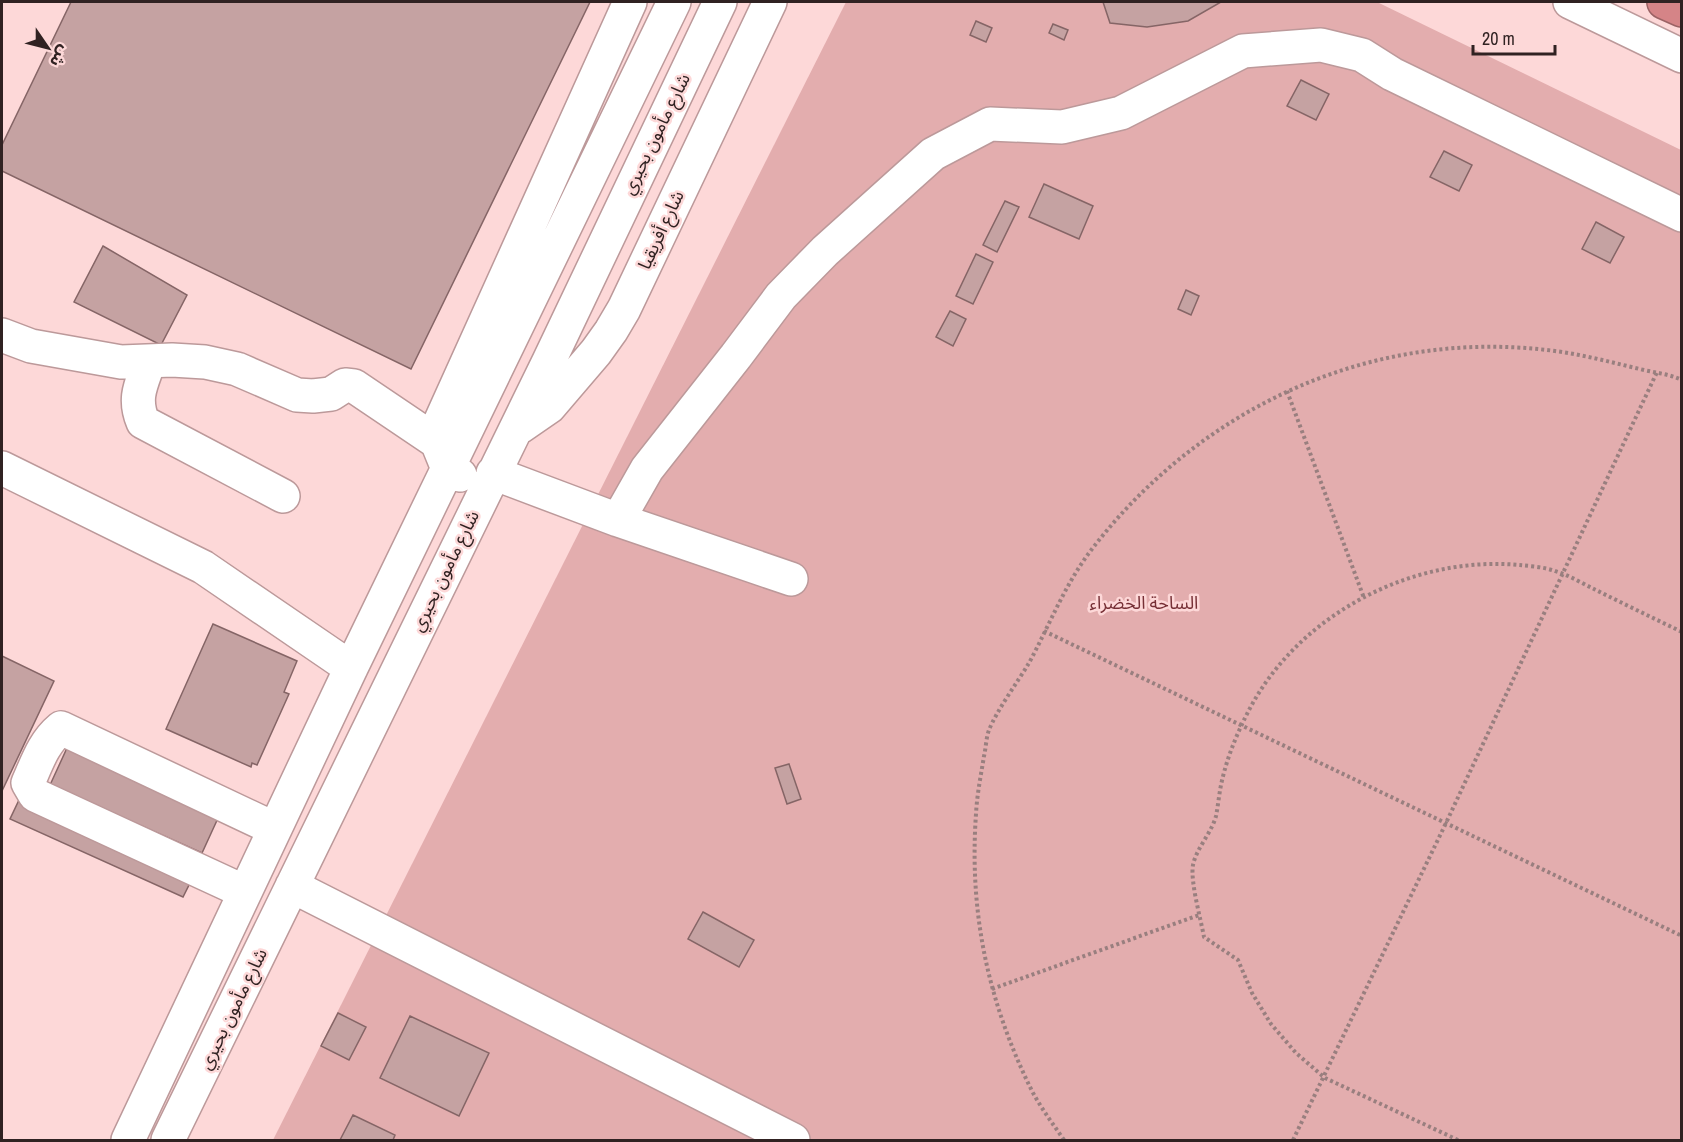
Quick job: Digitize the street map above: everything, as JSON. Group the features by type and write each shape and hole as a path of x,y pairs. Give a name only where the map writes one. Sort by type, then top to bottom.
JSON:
{"highway":[{"path":"1664,2 1682,10"}],"street":[{"path":"433,438 630,2"},
{"path":"128,1140 351,668 674,2"},
{"name":"شارع مأمون بحيري","path":"168,1140 720,2"},
{"name":"شارع أفريقيا","path":"513,431 549,407 611,331 624,309 770,2"},
{"path":"1570,2 1682,56"},
{"path":"618,520 647,469 781,296 825,251 933,154 990,124 1062,127 1121,113 1243,51 1321,45 1362,55 1392,74 1682,215"},
{"path":"2,335 31,346 121,362 172,360 216,364 237,369 297,395 331,394 345,386 354,386 437,441 448,469"},
{"path":"149,362 137,395 138,409 143,422 283,496"},
{"path":"2,468 203,567 351,668"},
{"path":"448,469 618,520 790,579"},
{"path":"245,892 35,795 28,783 42,749 50,737 61,728 275,829"},
{"path":"292,886 793,1140"}],"path":[{"path":"1064,1140 1030,1085 1008,1038 992,990 977,917 973,855 977,792 989,730 1030,661 1057,604 1090,551 1131,503 1176,460 1227,423 1287,391 1340,370 1391,357 1463,347 1525,347 1587,355 1672,375 1682,380"},
{"path":"1293,1140 1325,1078 1446,823 1657,372"},
{"path":"1287,391 1364,598"},
{"path":"1458,1140 1325,1078 1296,1053 1271,1024 1252,993 1238,960 1204,937 1193,865 1215,818 1221,782 1232,747 1266,683 1289,655 1345,608 1411,577 1455,567 1482,564 1519,565 1554,570 1682,632"},
{"path":"1044,631 1682,936"},
{"path":"992,990 1199,915"}],"green space":[{"name":"الساحة الخضراء","path":"846,2 1377,2 1681,150 1681,1140 273,1140"}],"building":[{"path":"71,2 590,2 411,369 2,171 2,145"},
{"path":"1103,2 1221,2 1188,21 1147,27 1110,23"},
{"path":"976,21 992,28 986,42 970,35"},
{"path":"1053,24 1068,30 1064,40 1049,33"},
{"path":"1301,80 1329,94 1316,120 1287,106"},
{"path":"1444,151 1472,165 1459,191 1430,177"},
{"path":"1044,184 1093,206 1079,239 1029,217"},
{"path":"1005,201 1019,207 997,252 983,245"},
{"path":"1596,222 1624,237 1610,263 1582,249"},
{"path":"103,246 187,295 161,345 74,302"},
{"path":"976,254 993,262 973,304 956,296"},
{"path":"1186,290 1199,296 1191,315 1178,309"},
{"path":"950,311 966,319 953,346 936,337"},
{"path":"213,624 297,661 284,692 289,694 257,765 252,763 251,767 166,729"},
{"path":"2,656 54,681 2,791"},
{"path":"67,748 219,816 202,853 50,785"},
{"path":"789,764 801,799 787,804 775,768"},
{"path":"19,800 192,879 183,897 10,819"},
{"path":"703,912 754,940 739,967 688,939"},
{"path":"338,1013 366,1027 349,1060 321,1046"},
{"path":"410,1016 489,1053 459,1116 380,1078"},
{"path":"353,1115 395,1135 393,1140 340,1140"}]}
